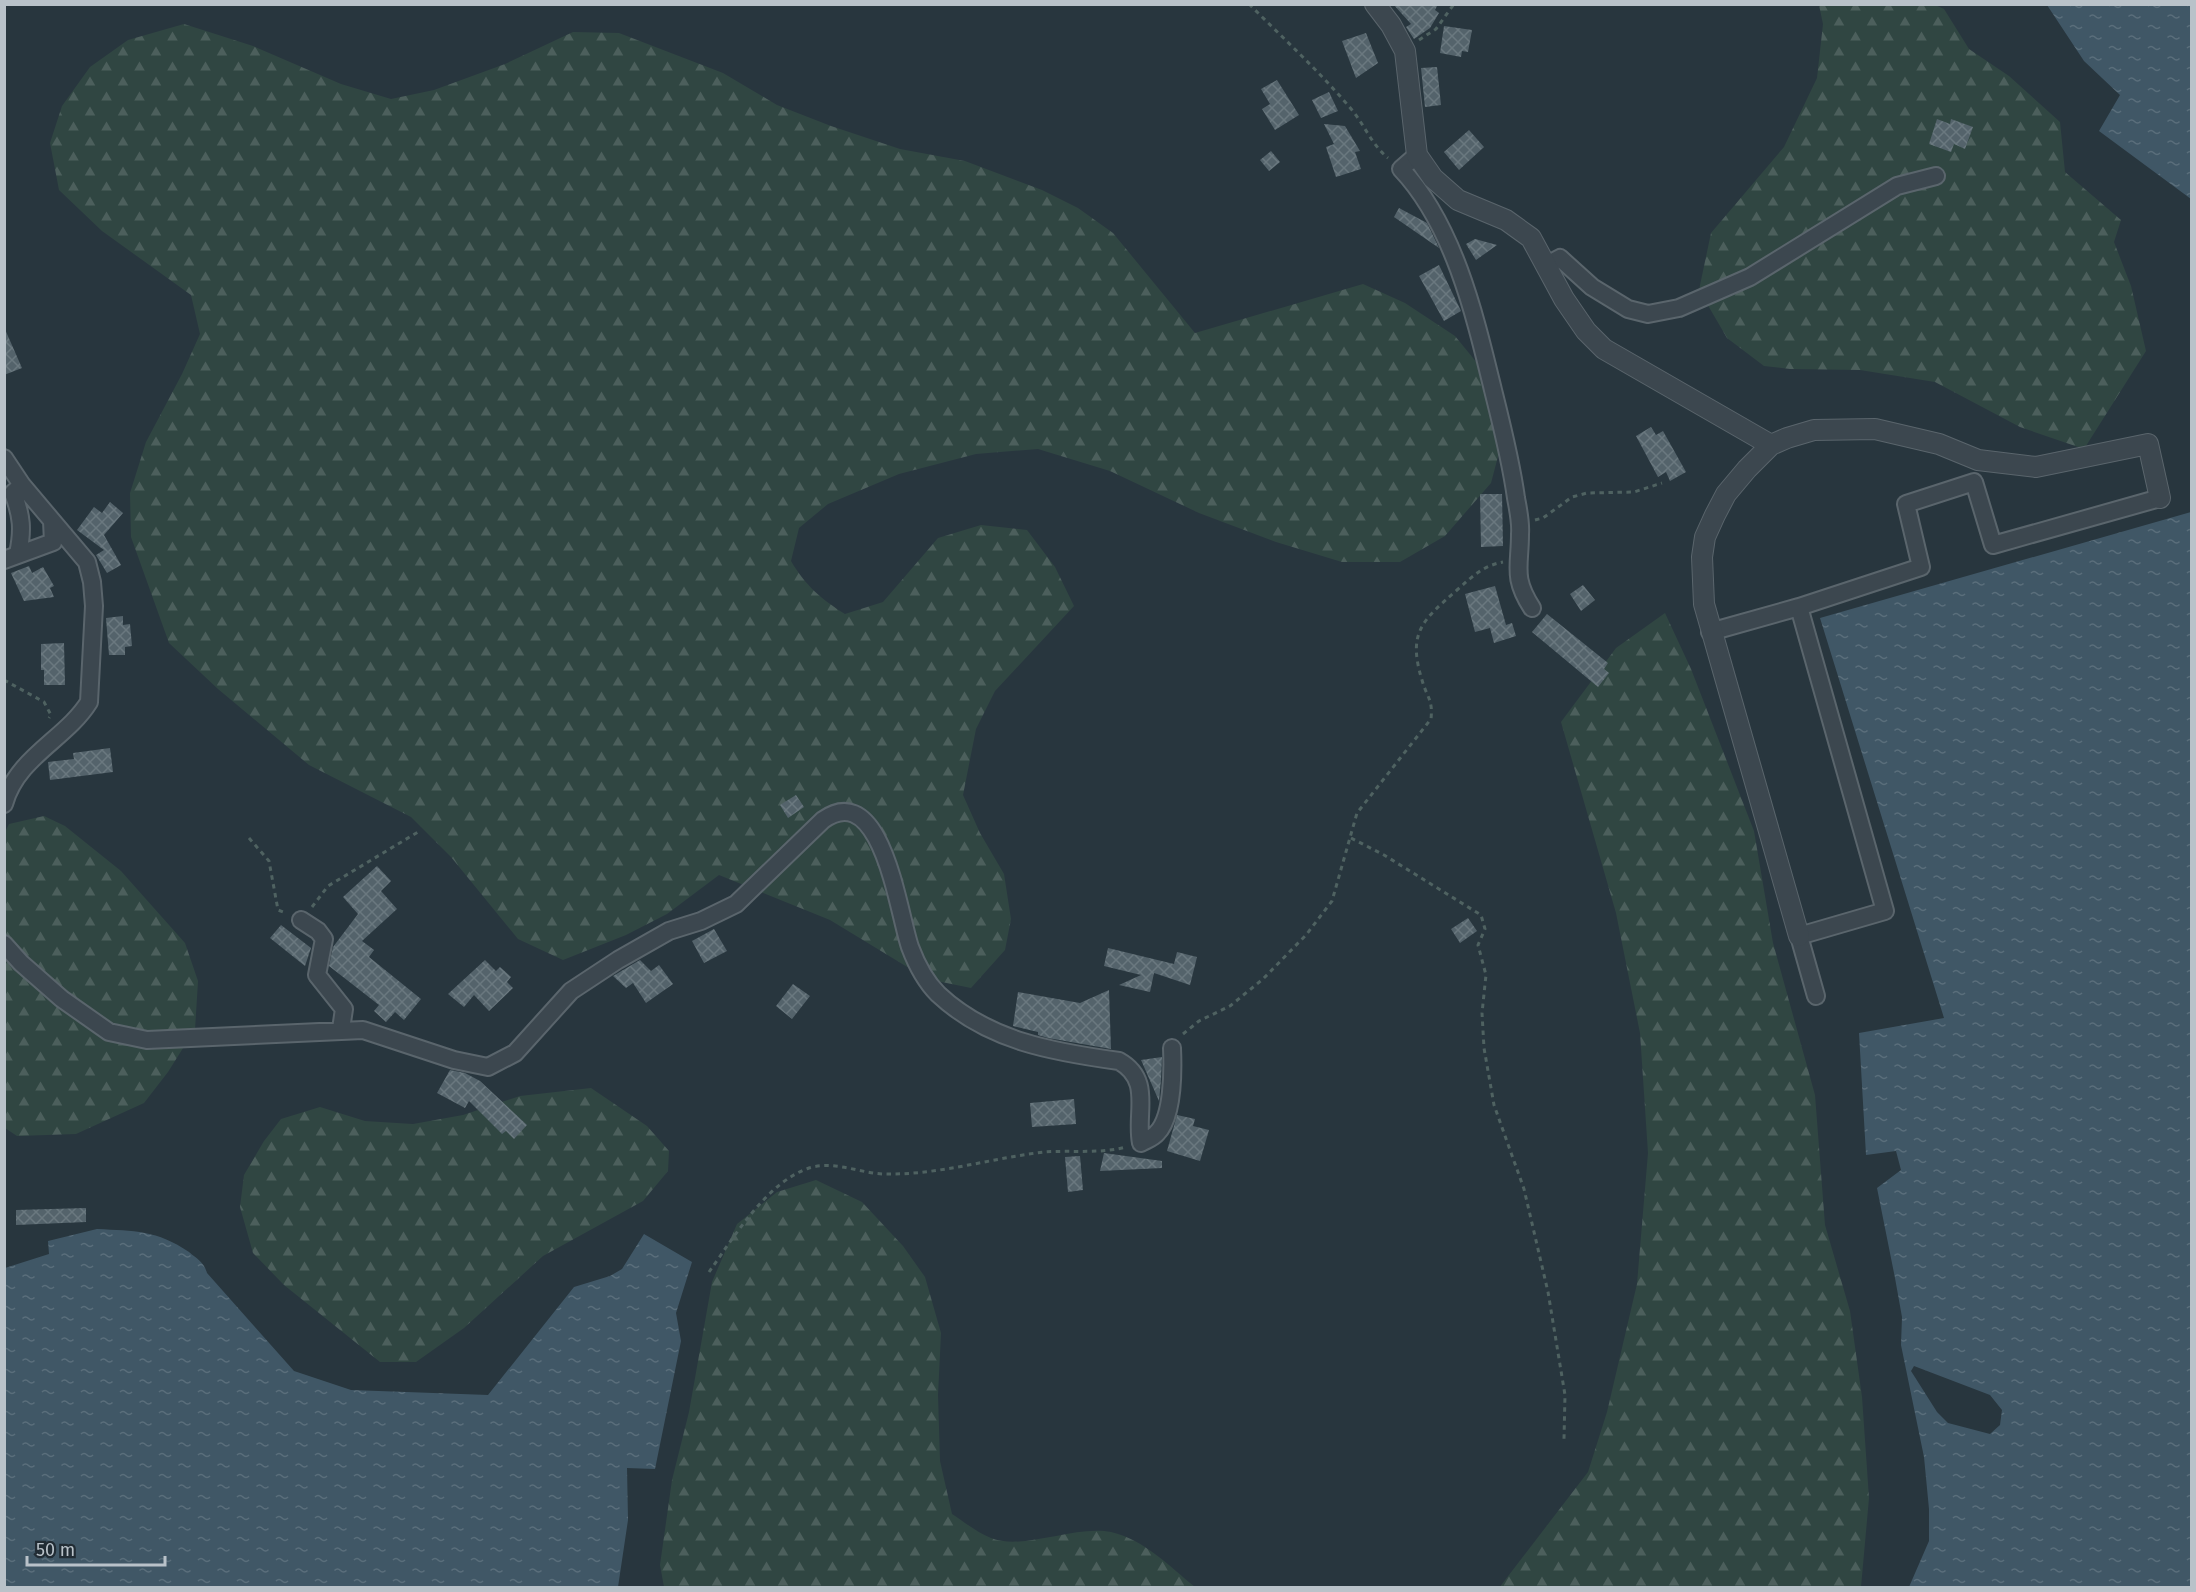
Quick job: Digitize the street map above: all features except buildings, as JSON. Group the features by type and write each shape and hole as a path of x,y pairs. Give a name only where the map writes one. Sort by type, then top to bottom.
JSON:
{"street":[{"path":"1375,4 1404,48 1417,155 1433,178 1458,200 1506,220 1531,238 1564,299 1586,331 1604,350 1771,445"},
{"path":"1417,155 1401,169 1419,188 1442,229 1478,326 1506,446 1521,531 1516,560 1523,594 1532,608"},
{"path":"1547,265 1560,258 1592,287 1628,309 1648,314 1679,308 1750,277 1897,186 1936,176"},
{"path":"1816,996 1710,632 1704,604 1702,572 1705,537 1726,494 1771,445 1814,430 1875,429 1939,444 1978,459 2036,467 2055,465 2148,444 2160,498 1993,545 1974,482 1978,459"},
{"path":"4,458 22,485 87,562 94,606 89,702 81,715 33,755 4,804"},
{"path":"1710,632 1799,607 1921,567 1906,504 1974,482"},
{"path":"11,557 23,530 22,515 13,493 22,485"},
{"path":"11,557 53,542 52,521"},
{"path":"1799,607 1885,911 1799,936"},
{"path":"4,944 21,963 62,999 109,1032 147,1040 341,1029 363,1030 454,1060 488,1067 499,1064 515,1053 571,991 618,960 669,931 701,921 736,904 823,820 835,811 848,810 860,816 874,831 895,890 910,946 920,970 936,992 967,1017 1002,1036 1051,1050 1119,1061 1128,1066 1135,1073 1140,1091 1141,1143 1154,1137 1163,1125 1170,1096 1172,1048"},
{"path":"301,920 318,931 324,939 317,975 344,1009 341,1029"}],"path":[{"path":"1249,4 1306,60 1353,112 1377,149 1401,169"},
{"path":"1404,48 1436,29 1454,4"},
{"path":"1518,514 1536,521 1572,497 1587,493 1634,492 1662,483"},
{"path":"1172,1048 1177,1039 1199,1021 1230,1006 1263,979 1306,935 1332,901 1357,813 1431,719 1433,703 1422,681 1416,651 1419,627 1435,607 1486,565 1516,560"},
{"path":"4,680 44,702 51,715 45,723"},
{"path":"249,838 269,861 278,910 301,920 328,886 418,832"},
{"path":"1351,838 1431,883 1481,915 1484,921 1485,929 1478,945 1486,975 1482,1012 1484,1048 1494,1105 1524,1189 1548,1292 1565,1395 1564,1439"},
{"path":"709,1272 740,1228 767,1197 794,1176 811,1168 836,1166 884,1174 920,1173 997,1158 1046,1152 1118,1149 1141,1143"}],"green space":[{"path":"1819,5 1935,5 1944,9 1969,49 2009,76 2060,122 2065,172 2121,220 2114,242 2131,286 2146,351 2084,449 2020,427 1935,382 1860,370 1790,369 1764,366 1727,338 1699,290 1711,233 1784,147 1817,78 1823,24"},
{"path":"184,24 253,46 341,84 391,99 434,90 505,64 573,32 619,33 723,73 777,105 831,126 900,149 965,161 1042,190 1078,208 1113,233 1195,333 1363,284 1405,303 1455,336 1491,380 1505,430 1491,483 1445,536 1400,562 1342,562 1276,542 1199,513 1110,471 1038,449 976,454 899,474 828,504 799,528 791,561 814,591 845,614 883,602 938,538 981,525 1027,530 1055,567 1074,606 995,691 976,729 963,795 980,833 1004,874 1011,919 1005,950 971,988 927,979 830,920 719,875 667,914 626,935 563,960 518,939 451,857 411,817 309,765 218,689 169,643 131,537 130,493 146,442 200,334 191,295 102,231 59,190 50,143 62,106 90,67 128,40"},
{"path":"1665,613 1691,669 1754,831 1773,943 1815,1095 1825,1225 1850,1311 1862,1397 1869,1498 1861,1587 1499,1588 1588,1472 1607,1412 1637,1284 1648,1153 1640,1033 1616,913 1561,722 1616,648"},
{"path":"44,816 65,826 121,871 185,943 198,981 195,1029 168,1072 144,1103 76,1134 17,1136 5,1128 5,832 9,824"},
{"path":"591,1088 647,1126 669,1151 668,1171 643,1201 543,1256 464,1328 416,1362 380,1362 284,1285 253,1253 240,1207 244,1175 264,1141 281,1119 320,1107 365,1121 413,1124 463,1115 520,1096"},
{"path":"816,1180 862,1202 903,1246 925,1277 941,1333 938,1395 940,1461 952,1514 981,1533 1004,1541 1018,1542 1081,1532 1111,1532 1146,1547 1195,1587 664,1587 660,1565 672,1480 689,1412 712,1282 737,1224 777,1192"}],"water":[{"path":"2047,5 2191,5 2191,199 2099,131 2120,95 2084,61"},
{"path":"2191,512 2191,1587 1909,1587 1929,1541 1929,1509 1924,1457 1901,1345 1902,1317 1877,1188 1901,1170 1896,1151 1866,1155 1859,1033 1944,1018 1820,618","holes":["1914,1366 1990,1395 2002,1410 2000,1425 1990,1434 1948,1423 1937,1412 1911,1371"]},
{"path":"97,1229 145,1233 166,1239 189,1252 202,1263 207,1273 294,1371 351,1390 488,1395 574,1287 610,1276 622,1269 644,1234 692,1262 676,1313 681,1341 655,1469 627,1468 628,1520 618,1587 5,1587 5,1268 49,1254 48,1241"}]}
